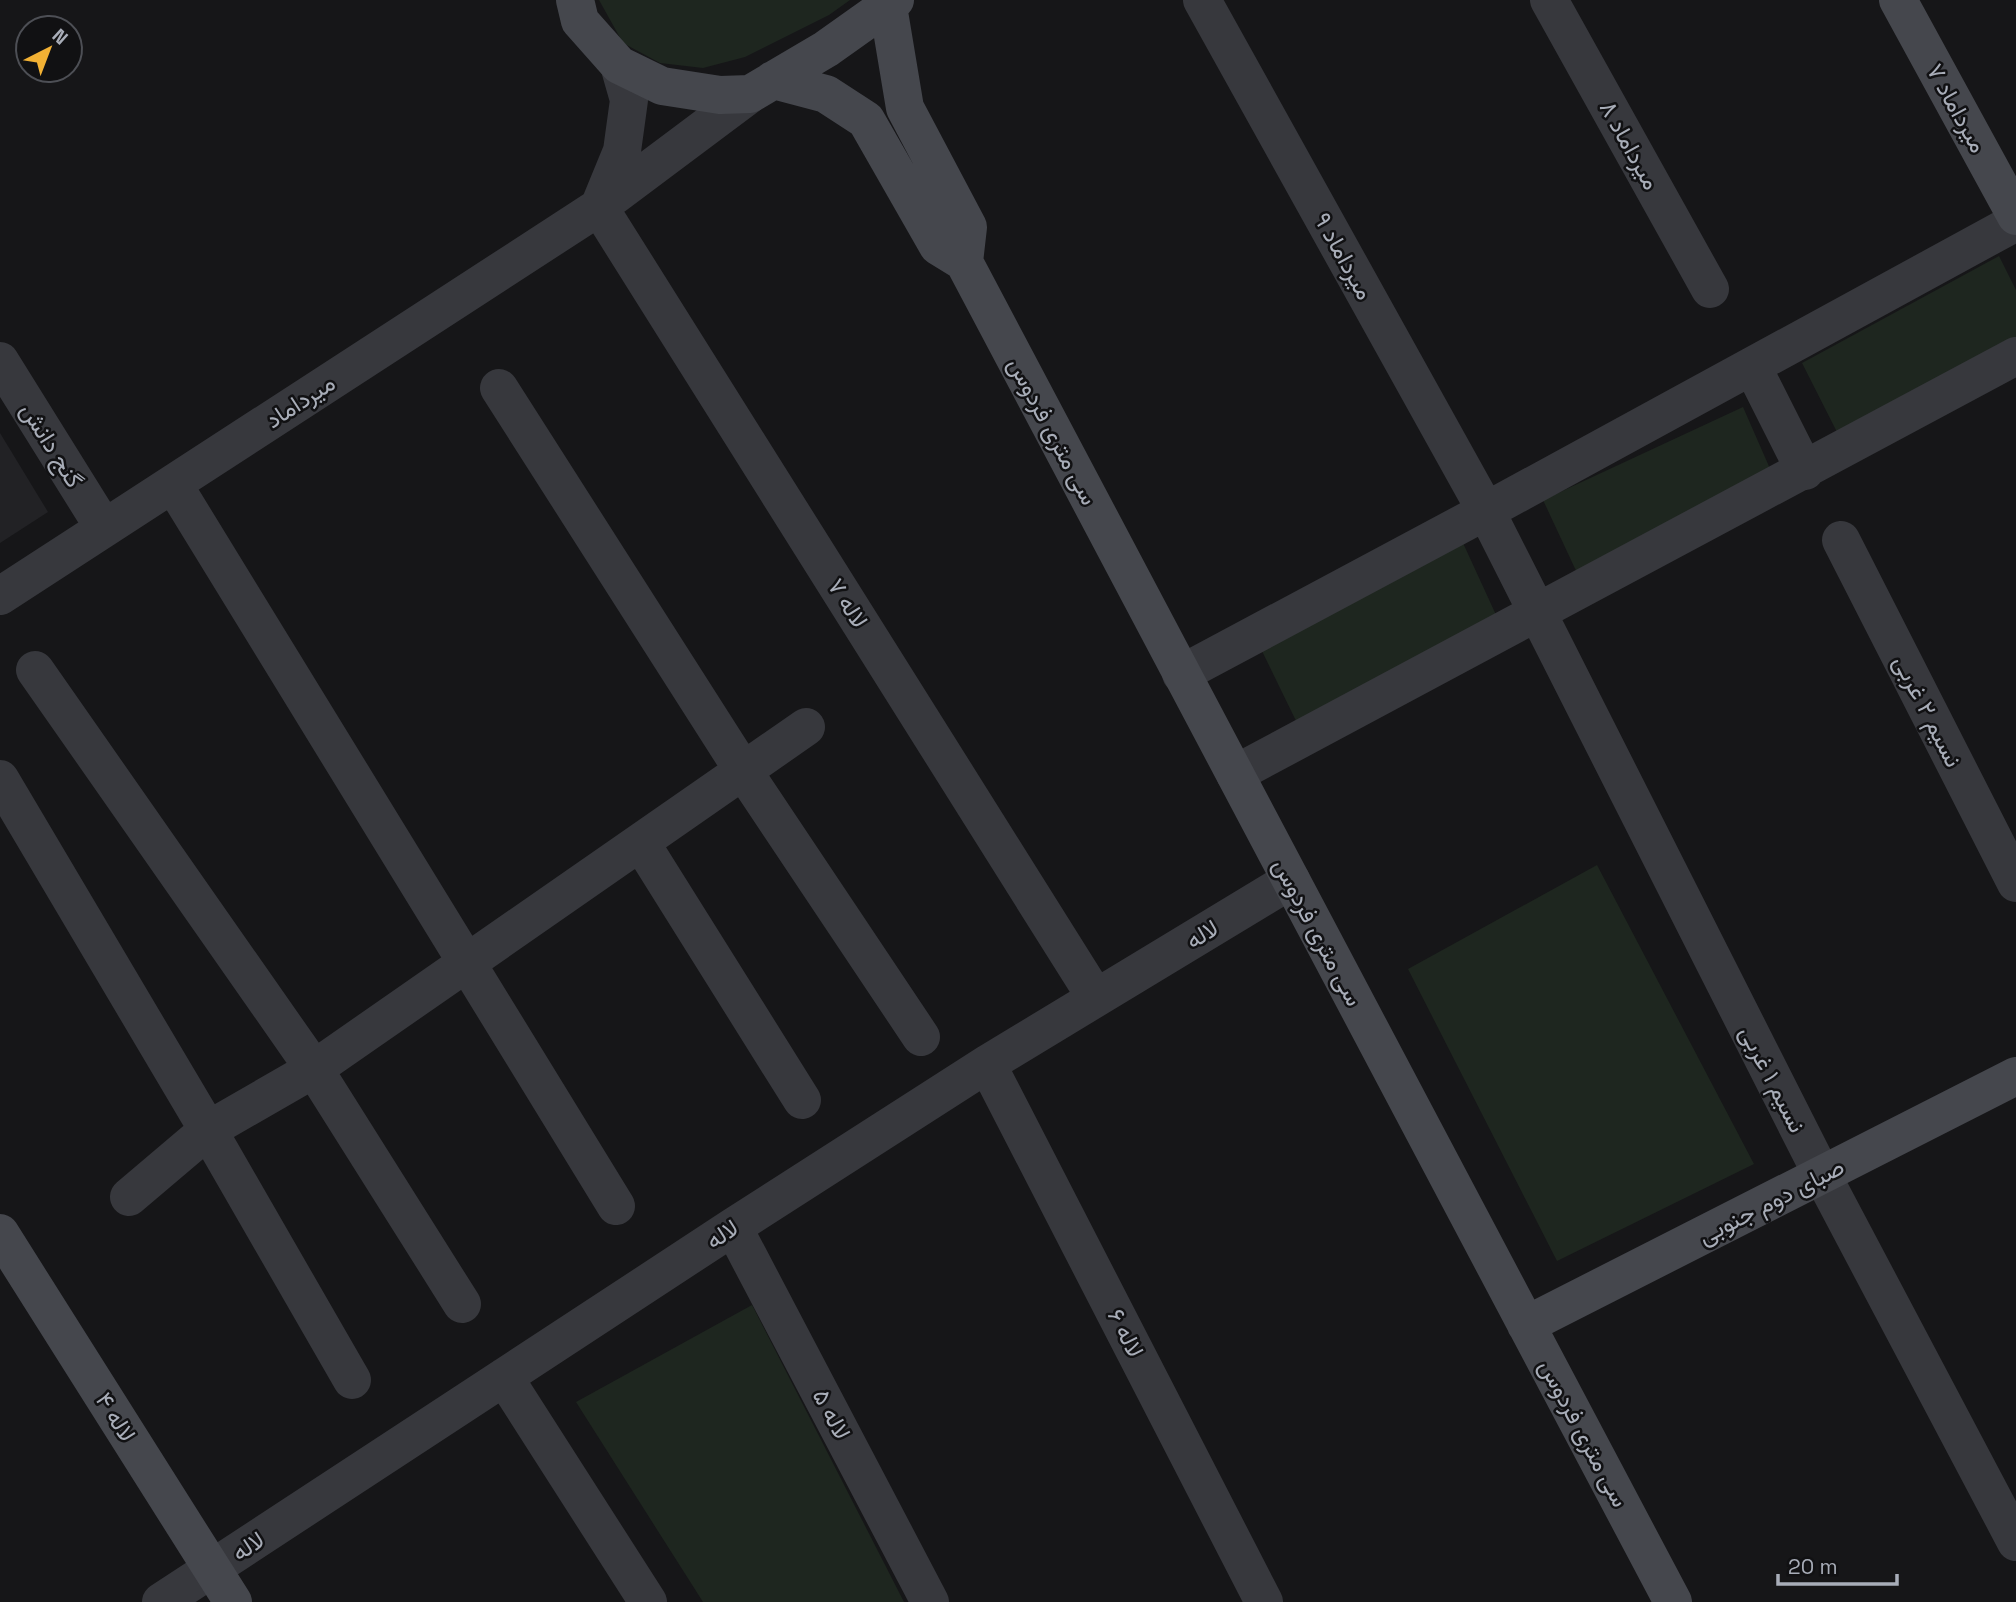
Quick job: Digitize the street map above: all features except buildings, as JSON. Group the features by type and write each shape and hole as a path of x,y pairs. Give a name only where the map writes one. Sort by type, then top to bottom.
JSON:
{"street":[{"path":"575,0 580,21 619,65 662,86 709,94 762,87 826,94 866,120 938,246 964,262 968,227 905,108 892,3 827,49 762,87"},
{"name":"میرداماد ۹","path":"1202,0 1486,511 1536,613"},
{"name":"میرداماد ۸","path":"1549,0 1710,289"},
{"name":"میرداماد ۷","path":"1898,0 2016,216"},
{"path":"599,207 622,151 629,100 619,65"},
{"name":"میرداماد","path":"0,596 599,207 762,87"},
{"name":"لاله ۷","path":"599,207 1096,998"},
{"path":"1181,674 2016,222"},
{"name":"سی متری فردوس","path":"964,262 1673,1602"},
{"path":"1235,774 2016,356"},
{"name":"گنج دانش","path":"0,361 104,528"},
{"path":"1752,366 1805,471"},
{"path":"499,388 744,772 921,1037"},
{"path":"173,484 616,1206"},
{"name":"نسیم ۲ غربی","path":"1841,540 2016,883"},
{"name":"نسیم ۱ غربی","path":"1536,613 1822,1175 2016,1542"},
{"path":"35,670 314,1069 463,1304"},
{"path":"129,1197 208,1130 314,1069 806,727"},
{"path":"0,779 352,1380"},
{"path":"641,843 802,1100"},
{"name":"لاله","path":"161,1602 987,1064 1291,880"},
{"name":"لاله ۶","path":"987,1064 1264,1602"},
{"name":"صبای دوم جنوبی","path":"1526,1325 2016,1076"},
{"name":"لاله ۵","path":"733,1227 930,1602"},
{"name":"لاله ۴","path":"0,1233 233,1602"},
{"path":"504,1377 648,1602"}],"shaded area":[{"path":"599,0 850,0 829,15 745,57 703,68 660,63 623,43"},
{"path":"1999,256 2016,290 2016,338 1840,438 1802,363"},
{"path":"1743,407 1775,480 1578,575 1543,500"},
{"path":"0,433 48,512 0,543"},
{"path":"1463,543 1497,617 1299,727 1260,647"},
{"path":"1597,865 1754,1164 1557,1261 1408,969"},
{"path":"752,1305 904,1602 703,1602 576,1402"}]}
